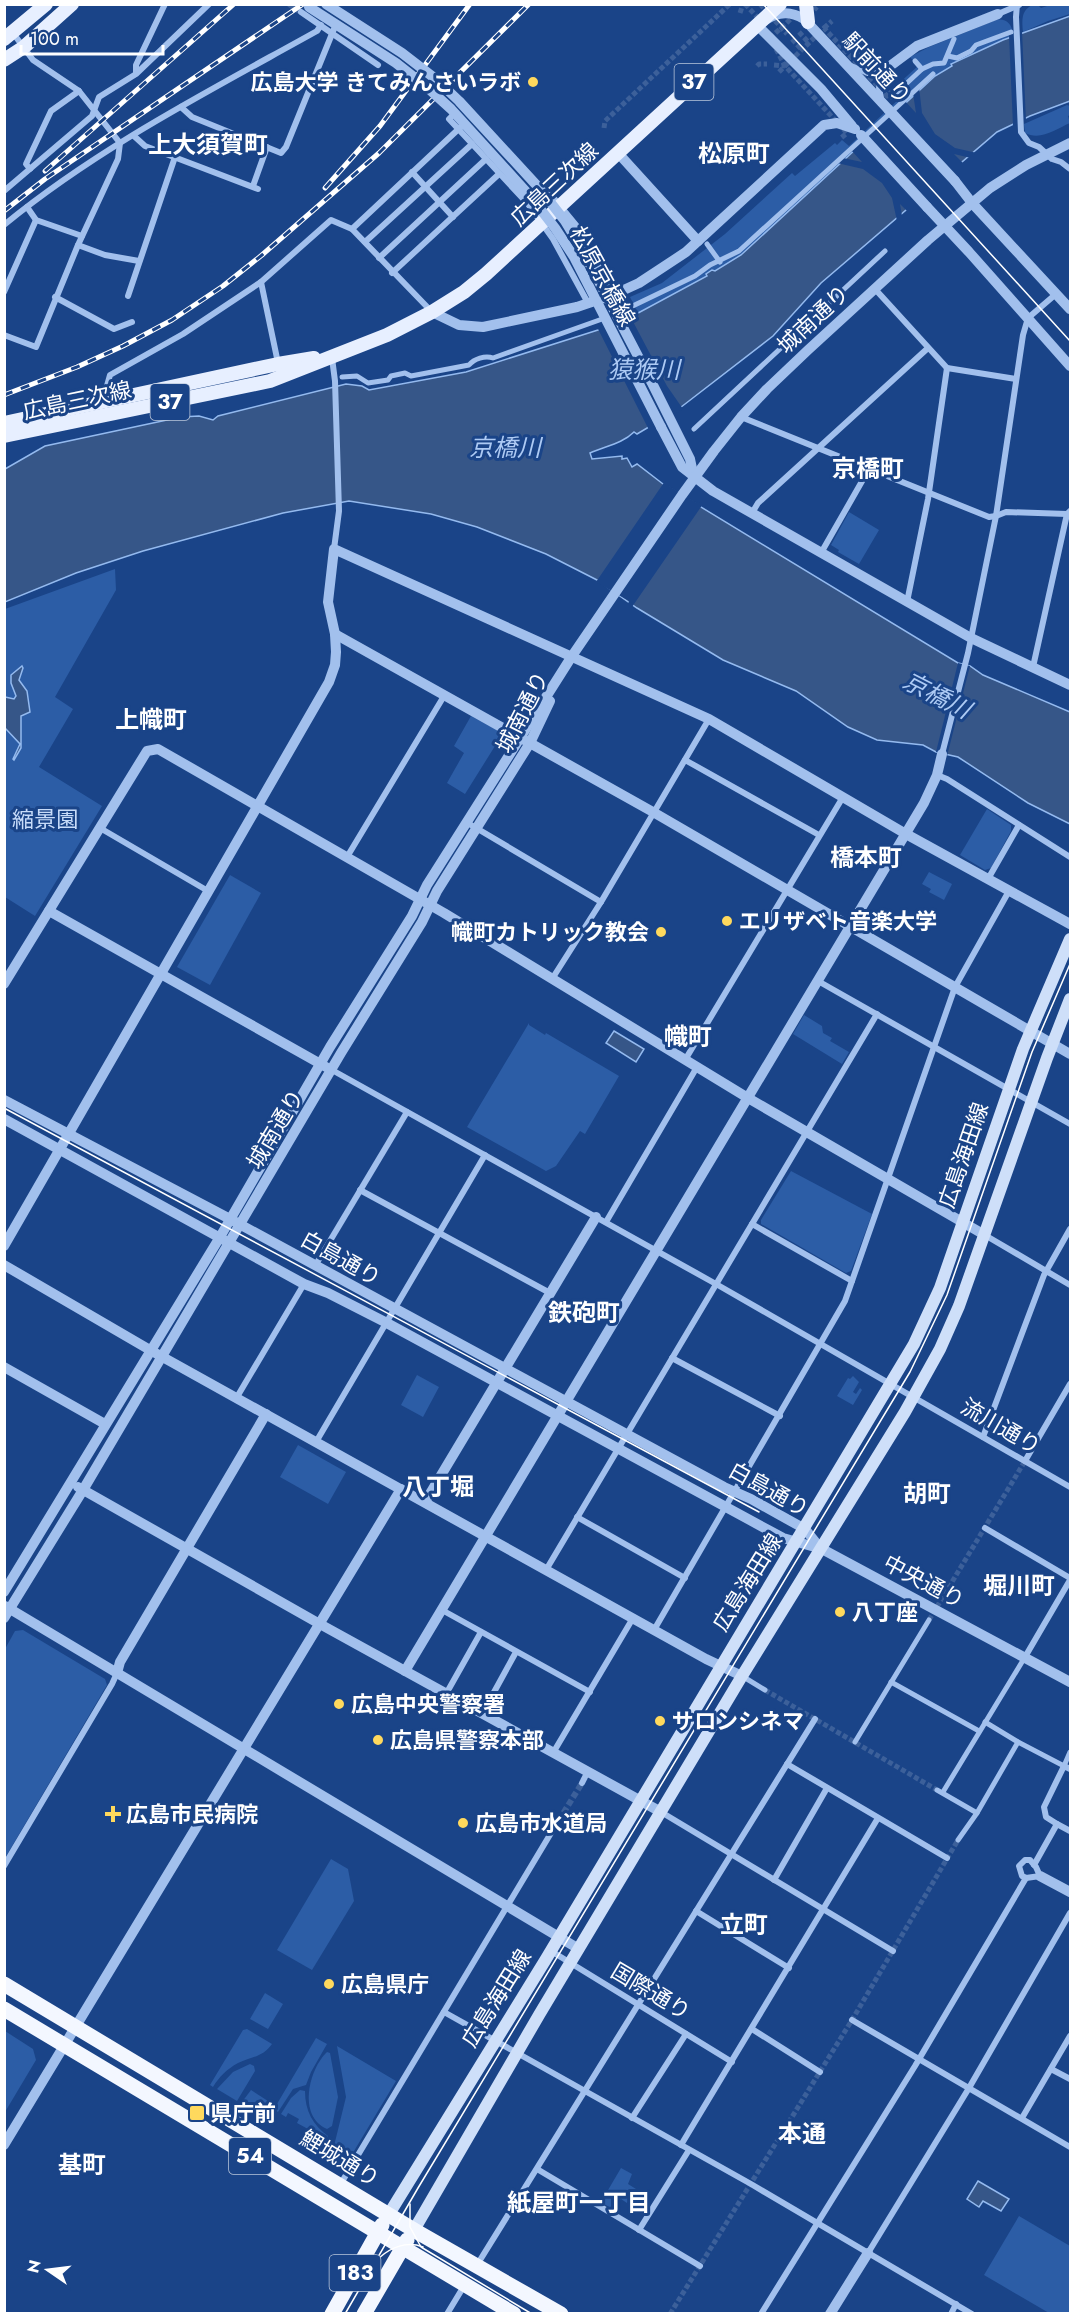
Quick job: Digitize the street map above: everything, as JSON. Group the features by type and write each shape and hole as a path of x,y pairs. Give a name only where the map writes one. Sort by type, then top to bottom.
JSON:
{"highway":[{"name":"鯉城通り","path":"4,1984 339,2185 561,2313"},
{"name":"鯉城通り","path":"4,2009 514,2313"},
{"name":"183","path":"332,2313 389,2214"},
{"name":"183","path":"364,2313 414,2229"}],"main road":[{"path":"9,36 46,4"},
{"path":"4,60 24,47 72,4"},
{"name":"広島三次線","path":"4,436 270,381 387,335 432,312 464,292 486,274 780,4"},
{"path":"806,4 808,22"},
{"name":"広島三次線","path":"4,423 278,364 332,358"},
{"name":"広島海田線","path":"389,2214 559,1937 719,1667 805,1529 892,1384 929,1315 1008,1089 1030,1031 1071,939"},
{"name":"広島海田線","path":"414,2229 742,1676 914,1396 950,1328 1052,1043 1071,999"}],"street":[{"path":"136,74 136,65 165,4"},
{"path":"4,192 92,117 99,97 136,74 209,4"},
{"name":"松原京橋線","path":"326,4 402,53 437,80 544,194 565,221 584,251 672,422 690,459 694,478"},
{"path":"181,107 192,117 281,153 286,147 342,8 341,5"},
{"path":"848,65 868,73 882,72 917,46 1018,5"},
{"path":"1018,5 1014,32 1020,125 1024,138 1071,169"},
{"path":"303,8 321,25 378,65"},
{"name":"松原京橋線","path":"303,8 396,63 429,89 451,109 531,197 574,257 682,467 694,478"},
{"path":"808,22 788,12 774,15 757,24 821,89 1071,366"},
{"name":"駅前通り","path":"808,22 888,103 972,203"},
{"path":"4,225 120,143 317,31 321,25"},
{"path":"948,56 957,58 971,51 976,45 1014,32"},
{"path":"4,335 36,347 55,297 118,159 120,143 79,91 33,60 24,47 9,36"},
{"path":"882,72 879,88 888,103 922,69 933,64 941,67 947,60 954,39"},
{"path":"915,61 922,69"},
{"path":"342,377 357,376 368,383 388,380 391,375 405,373 411,376 469,365 473,360 493,357 632,307 695,276 710,265 739,251 933,74"},
{"path":"30,169 26,164 49,114 56,106 79,91"},
{"path":"588,304 572,271 528,204 448,119 466,103 561,206 580,230 615,294"},
{"path":"352,229 475,112"},
{"path":"103,400 110,375 183,334 261,282 331,220 352,229 432,312 459,325 483,327 588,304 615,294 654,274 702,243 824,125 837,123 858,132"},
{"path":"134,136 145,146 256,188 267,147"},
{"name":"城南通り","path":"235,1222 332,1070 478,829 572,656 694,478 741,417 767,389 928,240 972,203 1001,180 1071,143"},
{"path":"365,243 472,144"},
{"path":"618,153 720,262"},
{"path":"128,296 175,157"},
{"path":"379,258 486,159"},
{"path":"412,172 453,217"},
{"path":"392,273 500,174"},
{"path":"972,203 1071,309"},
{"path":"27,207 36,220 82,236"},
{"path":"4,292 36,220"},
{"path":"78,245 105,255 139,261"},
{"path":"694,429 885,251"},
{"path":"261,282 278,364"},
{"path":"875,289 947,368 1016,378"},
{"path":"405,1671 928,796 937,775 971,638 996,516 1023,335 1028,318 1056,294"},
{"path":"55,297 114,329 132,322"},
{"path":"752,513 758,503 928,348"},
{"path":"4,1246 329,682 335,665 335,634 328,602 339,506 335,381 332,358"},
{"path":"907,602 929,493 947,368"},
{"path":"741,417 989,517 1006,512 1069,512 1032,667"},
{"path":"821,553 869,469"},
{"path":"694,478 971,638 1071,685"},
{"path":"334,549 709,719 906,834 1071,924"},
{"path":"335,634 653,812 1071,1054"},
{"path":"347,857 444,696"},
{"path":"552,979 601,902 709,719"},
{"name":"城南通り","path":"6,1611 83,1490 162,1356 321,1064 466,822 525,740"},
{"path":"4,984 147,751 158,749 430,905 748,1098 1071,1285"},
{"path":"685,760 819,835"},
{"path":"937,775 946,778 1071,857"},
{"path":"685,1059 843,797"},
{"path":"466,822 601,902"},
{"path":"988,879 1019,825"},
{"path":"100,828 208,891"},
{"path":"654,1630 845,1301 955,987 1010,891"},
{"path":"49,910 332,1070"},
{"path":"818,981 1071,1124"},
{"path":"546,1570 877,1014"},
{"path":"425,1502 550,1293 601,1220 697,1067"},
{"name":"流川通り","path":"332,1070 656,1250 1071,1487"},
{"name":"白島通り","path":"4,1100 805,1529 822,1549"},
{"path":"315,1266 407,1112"},
{"name":"白島通り","path":"4,1119 304,1284 328,1293 385,1322 796,1543 822,1549"},
{"path":"316,1442 485,1155"},
{"path":"360,1190 550,1293"},
{"path":"752,1224 852,1281"},
{"path":"983,1437 1046,1271 1071,1229"},
{"name":"城南通り","path":"4,1592 150,1350 225,1240"},
{"path":"4,1265 150,1350 719,1667 742,1676 765,1690"},
{"path":"237,1397 304,1284"},
{"path":"672,1358 780,1416"},
{"path":"4,1367 105,1424"},
{"path":"1025,1461 1071,1384"},
{"path":"4,1866 112,1684 266,1414"},
{"path":"70,1483 553,1754 584,1778 661,1812 892,1951"},
{"path":"4,2145 401,1489"},
{"path":"577,1517 685,1578"},
{"path":"976,1813 940,1791 980,1731 1071,1579 985,1528"},
{"name":"中央通り","path":"822,1549 1071,1682"},
{"path":"442,1610 590,1692"},
{"path":"6,1611 117,1672 579,1949"},
{"path":"553,1754 633,1618"},
{"path":"855,1742 929,1620"},
{"path":"446,1694 481,1632"},
{"path":"482,1714 516,1652"},
{"path":"891,1682 980,1731"},
{"path":"477,2266 815,1719"},
{"path":"985,1722 1067,1767"},
{"path":"958,1840 1018,1742"},
{"path":"1071,1752 1067,1767 1044,1807 1046,1817 1071,1831"},
{"path":"787,1764 947,1858"},
{"path":"774,1880 827,1788"},
{"path":"681,2145 878,1818"},
{"path":"1034,1865 1057,1824"},
{"path":"339,2185 555,1828"},
{"path":"1040,1876 1026,1878 1019,1872 1021,1862 1030,1860 1040,1876 1071,1892"},
{"path":"761,2313 919,2059 1026,1878"},
{"path":"696,1911 789,1968"},
{"path":"830,2313 969,2088 1071,1913"},
{"name":"国際通り","path":"550,1951 732,2062"},
{"path":"444,2012 818,2223 972,2313"},
{"path":"852,2020 1071,2146"},
{"path":"752,2029 820,2072"},
{"path":"632,2118 686,2034"},
{"path":"1022,2118 1071,2036"},
{"path":"1052,2069 1071,2079"},
{"path":"639,2230 689,2150"},
{"path":"537,2169 700,2266"},
{"path":"447,2313 465,2285"},
{"path":"951,2313 956,2304"}],"green space":[{"path":"1032,5 1038,5 1041,8 1050,5 1070,5 1070,14 1023,32 1024,13"},
{"path":"996,20 1006,21 1010,25 1013,34 1009,35 1009,38 952,64 935,76 741,255 638,313 630,297 662,283 725,234 792,173 795,176 835,143 837,145 842,140 849,146 901,97 896,86 918,66 910,57"},
{"path":"1067,105 1070,106 1068,116 1070,123 1043,135 1025,133 1024,124"},
{"path":"849,512 879,530 859,564 838,552 839,550 831,545"},
{"name":"縮景園","path":"115,569 116,590 55,697 73,709 39,767 102,806 35,916 5,897 5,609"},
{"path":"471,716 499,731 500,738 465,794 447,783 464,753 454,746"},
{"path":"987,809 1011,825 1011,831 991,868 985,870 960,855"},
{"path":"929,872 952,884 944,900 929,892 931,889 922,884"},
{"path":"230,875 261,893 210,985 177,967"},
{"path":"804,1015 822,1026 823,1033 832,1038 830,1041 849,1052 842,1064 793,1034"},
{"path":"529,1023 545,1035 546,1033 619,1076 585,1134 580,1131 556,1166 546,1171 467,1127"},
{"path":"791,1171 872,1214 851,1271 846,1273 761,1224 761,1220"},
{"path":"417,1375 439,1387 423,1417 401,1405"},
{"path":"853,1376 859,1382 853,1392 856,1394 860,1388 862,1390 853,1405 837,1396 848,1378"},
{"path":"298,1445 346,1472 328,1504 280,1477"},
{"path":"23,1630 105,1679 107,1685 5,1858 5,1649 15,1631"},
{"path":"331,1859 348,1869 354,1901 312,1970 277,1950"},
{"path":"265,1993 283,2004 268,2029 250,2019"},
{"path":"247,2029 272,2044 261,2054 230,2068 213,2087 210,2085 243,2030"},
{"path":"5,2031 33,2049 36,2060 5,2112"},
{"path":"316,2038 327,2044 306,2085 293,2089 278,2112 274,2109"},
{"path":"337,2046 396,2081 351,2156 334,2146 346,2097"},
{"path":"327,2052 330,2053 338,2097 332,2126 327,2129 318,2123 312,2114 309,2092 315,2069"},
{"path":"250,2064 254,2066 255,2071 237,2101 217,2089 233,2072"},
{"path":"251,2090 271,2103 264,2116 242,2102"},
{"path":"300,2090 305,2091 306,2105 311,2117 328,2136 328,2140 297,2123 299,2119 288,2113 286,2117 281,2114 291,2098"},
{"path":"621,2168 632,2174 628,2184 636,2189 627,2203 621,2199 614,2210 601,2202"},
{"path":"1019,2216 1070,2246 1070,2313 1049,2313 984,2275"}],"water":[{"name":"京橋川","path":"1070,16 1070,101 1030,116 997,132 821,283 773,336 676,411 637,434 634,432 619,442 590,453 592,459 622,456 622,459 627,458 632,467 637,464 663,484 958,663 970,666 983,675 1070,712 1070,824 1028,803 958,757 936,752 923,745 877,740 848,727 796,691 723,660 637,608 597,580 546,554 477,527 431,514 349,501 283,513 143,551 76,573 5,602 5,469 45,446 181,417 199,416 213,420 218,416 346,384 362,386 369,390 466,372 627,319 741,255 935,76 952,66 951,64 1003,40"},
{"path":"22,666 19,680 27,691 30,712 21,716 21,748 14,760 20,744 5,730 5,697 14,699 16,696 11,683 11,675"},
{"path":"614,1031 644,1049 636,1062 606,1043"},
{"path":"978,2181 1009,2199 1001,2211 983,2201 979,2207 967,2199"}],"pier":[{"path":"1022,31 1026,121 1013,126 1009,35"},
{"path":"919,87 922,113 935,134 955,148 977,153 971,158 954,154 964,164 908,212 900,204 902,216 897,221 892,198 882,183 863,169 837,163 843,158 862,162 851,150 905,101 916,113 913,93"},
{"path":"629,314 667,386 683,409 649,430 597,327"},
{"path":"665,481 669,486 697,503 698,501 703,504 632,607 628,604 629,601 596,582"},
{"path":"958,663 970,666 947,756 936,752"}],"tunnel":[{"path":"289,4 301,12"},
{"path":"604,128 605,121 730,4"},
{"path":"740,13 743,4"},
{"path":"745,4 760,20"},
{"path":"760,4 787,34"},
{"path":"809,15 817,7"},
{"path":"770,38 794,16"},
{"path":"824,28 832,21"},
{"path":"818,34 824,28 887,96 894,90"},
{"path":"799,32 809,43"},
{"path":"779,72 817,35"},
{"path":"792,39 802,50"},
{"path":"776,49 785,66 847,133 841,138"},
{"path":"852,58 860,52"},
{"path":"757,66 767,64"},
{"path":"774,65 785,66"},
{"path":"929,1620 1025,1461"},
{"path":"765,1690 937,1790"},
{"path":"554,1828 582,1783"},
{"path":"670,2314 852,2020 958,1840"}],"tram line":[{"path":"763,4 1070,341"},
{"path":"345,2314 418,2188 910,1372 947,1295 1032,1052 1070,964"},
{"path":"4,1108 759,1512"},
{"path":"410,2204 410,2227 421,2247 532,2314"},
{"path":"379,2258 400,2246 423,2247"}],"railway":[{"path":"45,171 234,4"},
{"path":"4,211 45,179 303,4"},
{"path":"325,188 380,126 470,4"},
{"path":"4,395 77,367 123,346 172,320 223,286 379,153 529,4"}],"place":[{"name":"広島大学 きてみんさいラボ","path":"533,82"},
{"name":"エリザベト音楽大学","path":"727,921"},
{"name":"幟町カトリック教会","path":"661,932"},
{"name":"八丁座","path":"840,1612"},
{"name":"広島中央警察署","path":"339,1704"},
{"name":"サロンシネマ","path":"660,1721"},
{"name":"広島県警察本部","path":"378,1740"},
{"name":"広島市民病院","path":"113,1814"},
{"name":"広島市水道局","path":"463,1823"},
{"name":"広島県庁","path":"329,1984"},
{"name":"県庁前","path":"197,2113"}],"district":[{"name":"上大須賀町","path":"208,144"},
{"name":"松原町","path":"734,153"},
{"name":"京橋町","path":"868,468"},
{"name":"上幟町","path":"151,719"},
{"name":"橋本町","path":"866,857"},
{"name":"幟町","path":"688,1036"},
{"name":"鉄砲町","path":"584,1312"},
{"name":"八丁堀","path":"438,1486"},
{"name":"胡町","path":"927,1493"},
{"name":"堀川町","path":"1019,1585"},
{"name":"立町","path":"744,1924"},
{"name":"本通","path":"802,2133"},
{"name":"基町","path":"82,2164"},
{"name":"紙屋町一丁目","path":"579,2202"}],"water label":[{"name":"猿猴川","path":"644,369"}]}
